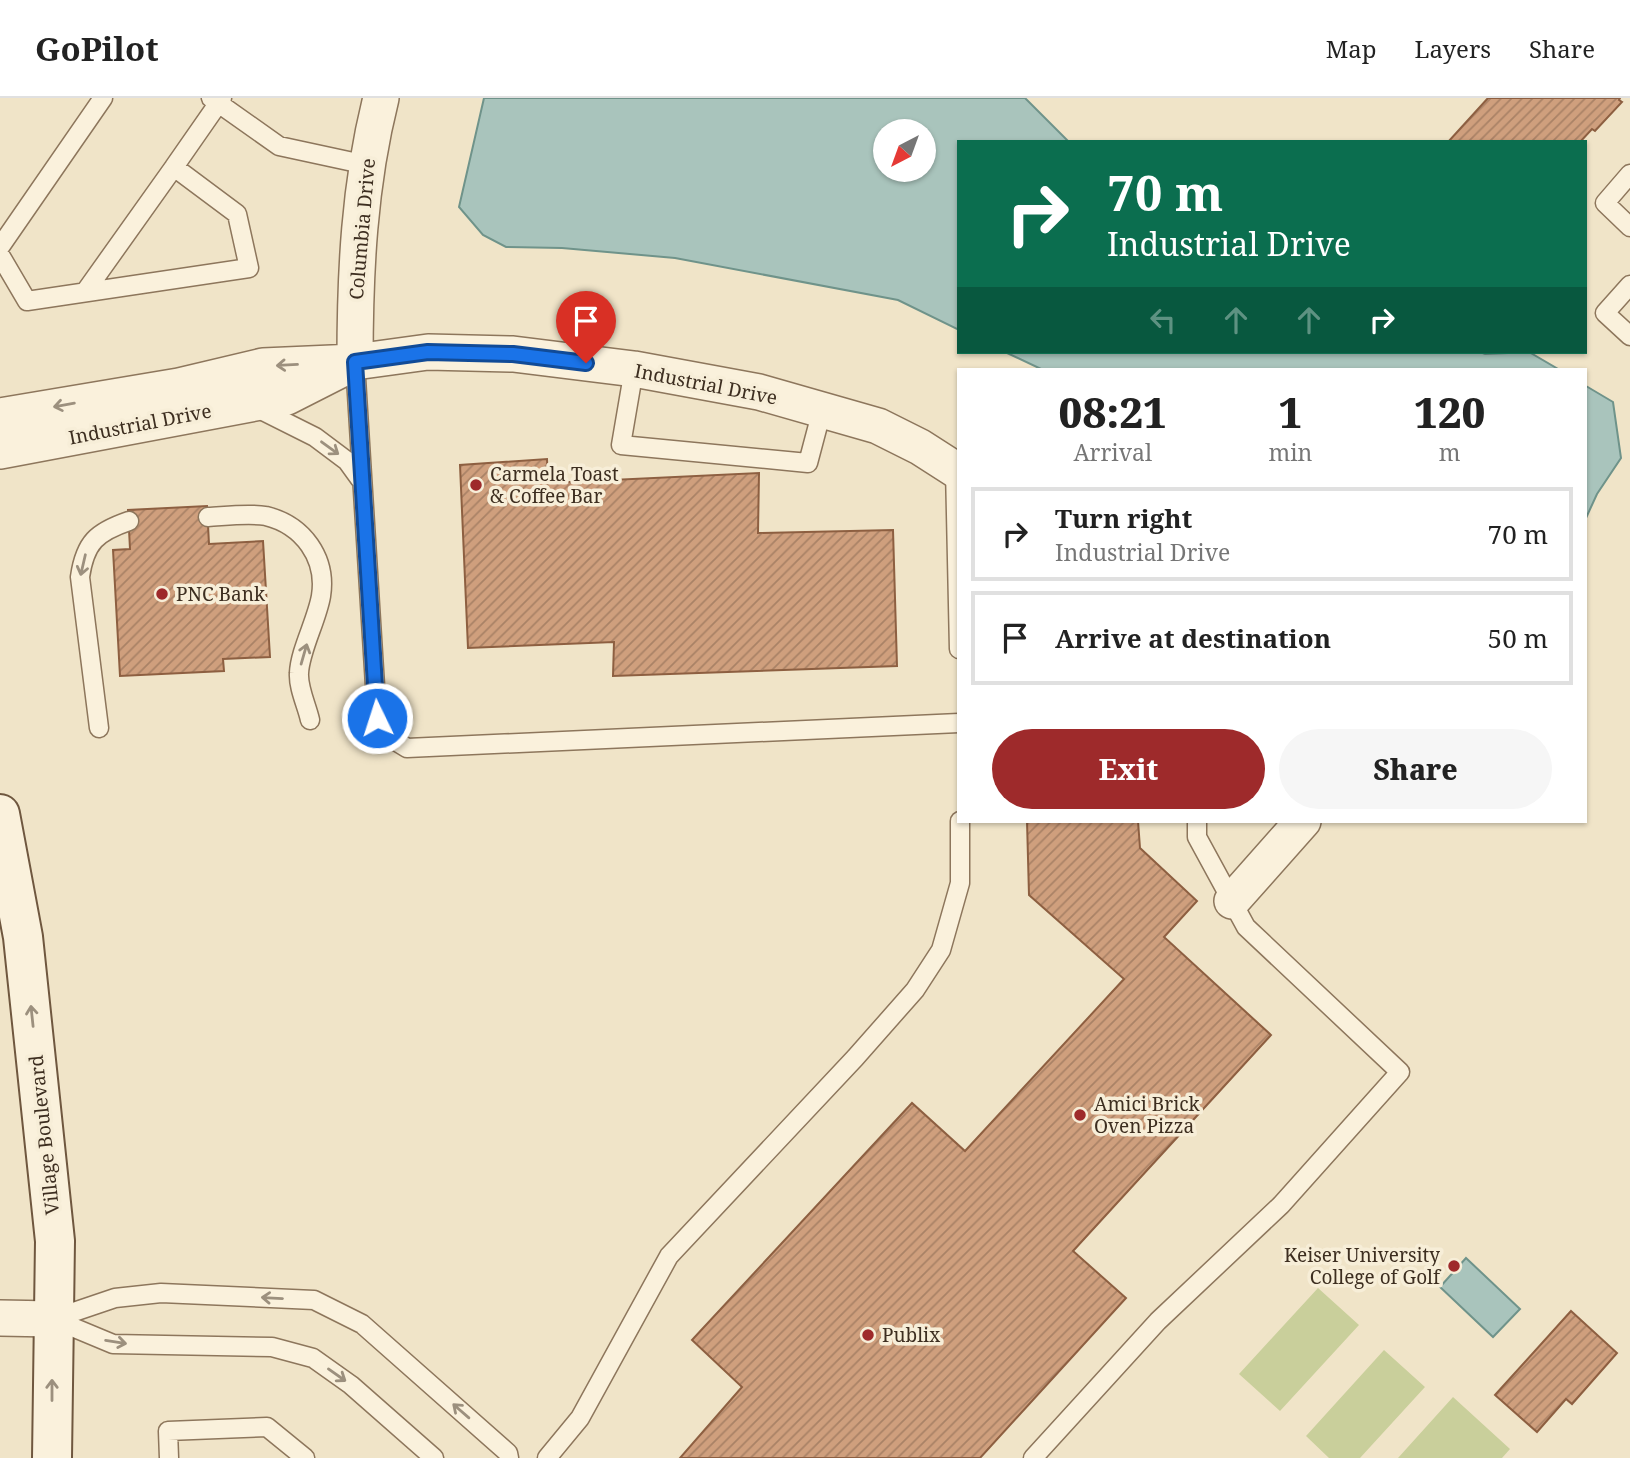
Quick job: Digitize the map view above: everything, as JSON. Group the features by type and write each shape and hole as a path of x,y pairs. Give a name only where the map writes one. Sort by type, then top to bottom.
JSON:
{"street":[{"name":"Columbia Drive","path":"355,362 355,289 361,197 381,98"},
{"name":"Industrial Drive","path":"0,416 179,386 263,366 355,362 428,352 513,354 634,369 760,392 878,426 957,470"},
{"name":"Industrial Drive","path":"0,450 287,397 355,362"},
{"name":"Village Boulevard","path":"0,814 23,937 55,1241 52,1458"},
{"path":"1232,901 1302,823"},
{"path":"0,1318 52,1319"}],"lane":[{"path":"85,292 174,167 217,100 279,146 366,164"},
{"path":"0,247 94,101"},
{"path":"0,255 27,301 249,268 237,214 174,167"},
{"path":"1630,174 1605,203 1630,227"},
{"path":"1630,285 1605,313 1630,336"},
{"path":"355,362 377,718 389,737 407,748 957,723"},
{"path":"634,369 621,445 808,463 822,410"},
{"path":"249,404 315,436 347,461 361,481"},
{"path":"208,517 264,516 285,522 303,535 316,553 322,574 321,596 299,675 310,720"},
{"path":"99,729 80,577 83,559 91,542 105,530 129,521"},
{"path":"547,1458 580,1418 669,1256 855,1058 915,990 941,950 960,883 960,823"},
{"path":"1033,1458 1158,1321 1281,1205 1400,1072 1246,927 1197,837 1197,823"},
{"path":"52,1319 115,1298 161,1293 314,1300 362,1324 508,1453 509,1458"},
{"path":"52,1319 113,1344 272,1347 313,1358 351,1385 434,1458"},
{"path":"169,1458 168,1431 267,1427 305,1458"}],"green space":[{"path":"1318,1288 1359,1325 1280,1411 1239,1374"},
{"path":"1384,1350 1425,1387 1360,1458 1329,1458 1306,1436"},
{"path":"1453,1397 1510,1449 1502,1458 1398,1458"}],"water":[{"path":"484,98 1025,98 1067,140 957,140 957,329 898,300 675,258 562,248 506,247 483,235 459,207"},
{"path":"1009,354 1532,354 1556,368 1039,368"},
{"path":"1587,387 1613,402 1621,458 1597,494 1587,516"},
{"path":"1466,1258 1520,1309 1493,1337 1440,1287"}],"building":[{"path":"1488,98 1620,98 1622,102 1595,131 1592,129 1582,140 1450,140"},
{"path":"547,459 548,483 759,473 758,533 893,530 897,666 613,676 614,642 468,648 460,465"},
{"path":"207,506 209,544 263,541 270,657 223,659 224,671 120,676 113,550 130,549 128,510"},
{"path":"1027,823 1138,823 1140,848 1197,901 1164,937 1271,1035 1073,1251 1126,1298 980,1458 680,1458 742,1387 692,1340 912,1103 965,1151 1124,979 1029,895"},
{"path":"1571,1311 1617,1353 1572,1404 1566,1399 1537,1432 1495,1395"}],"place":[{"name":"Carmela Toast & Coffee Bar","path":"476,485"},
{"name":"PNC Bank","path":"162,594"},
{"name":"Amici Brick Oven Pizza","path":"1080,1115"},
{"name":"Keiser University College of Golf","path":"1454,1266"},
{"name":"Publix","path":"868,1335"}],"route":[{"path":"377,718 355,362 428,352 513,354 586,363"}]}
